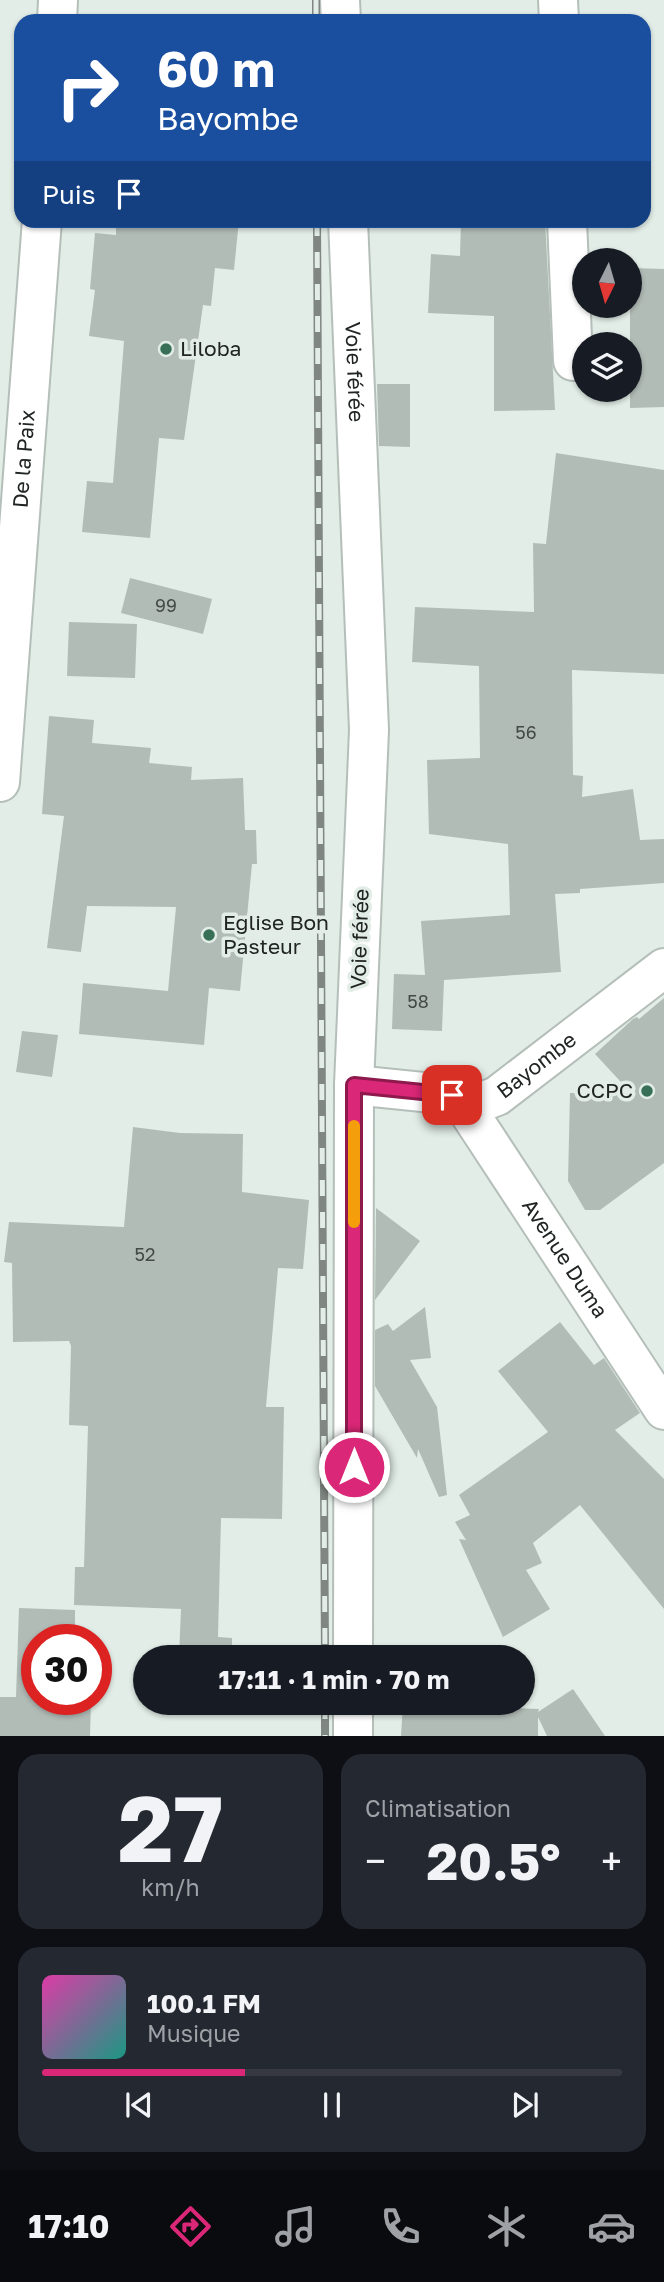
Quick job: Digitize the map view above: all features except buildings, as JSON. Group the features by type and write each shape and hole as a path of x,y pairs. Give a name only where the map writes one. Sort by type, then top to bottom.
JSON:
{"street":[{"name":"De la Paix","path":"0,782 41,228"},
{"name":"Voie férée","path":"348,228 369,730 354,1085 353,1645"},
{"path":"567,228 572,338"},
{"name":"Bayombe","path":"466,1108 497,1096 664,968"},
{"path":"354,1085 452,1095 466,1108"},
{"name":"Avenue Duma","path":"466,1108 663,1407"},
{"path":"353,1715 353,1736"}],"railway":[{"path":"316,0 316,14"},
{"path":"317,228 325,1645"},
{"path":"325,1715 325,1736"}],"slow traffic":[{"path":"354,1126 354,1222"}],"place":[{"name":"Liloba","path":"166,349"},
{"name":"Eglise Bon Pasteur","path":"209,935"},
{"name":"CCPC","path":"647,1091"}],"route":[{"path":"354,1467 354,1085 452,1095"}]}
